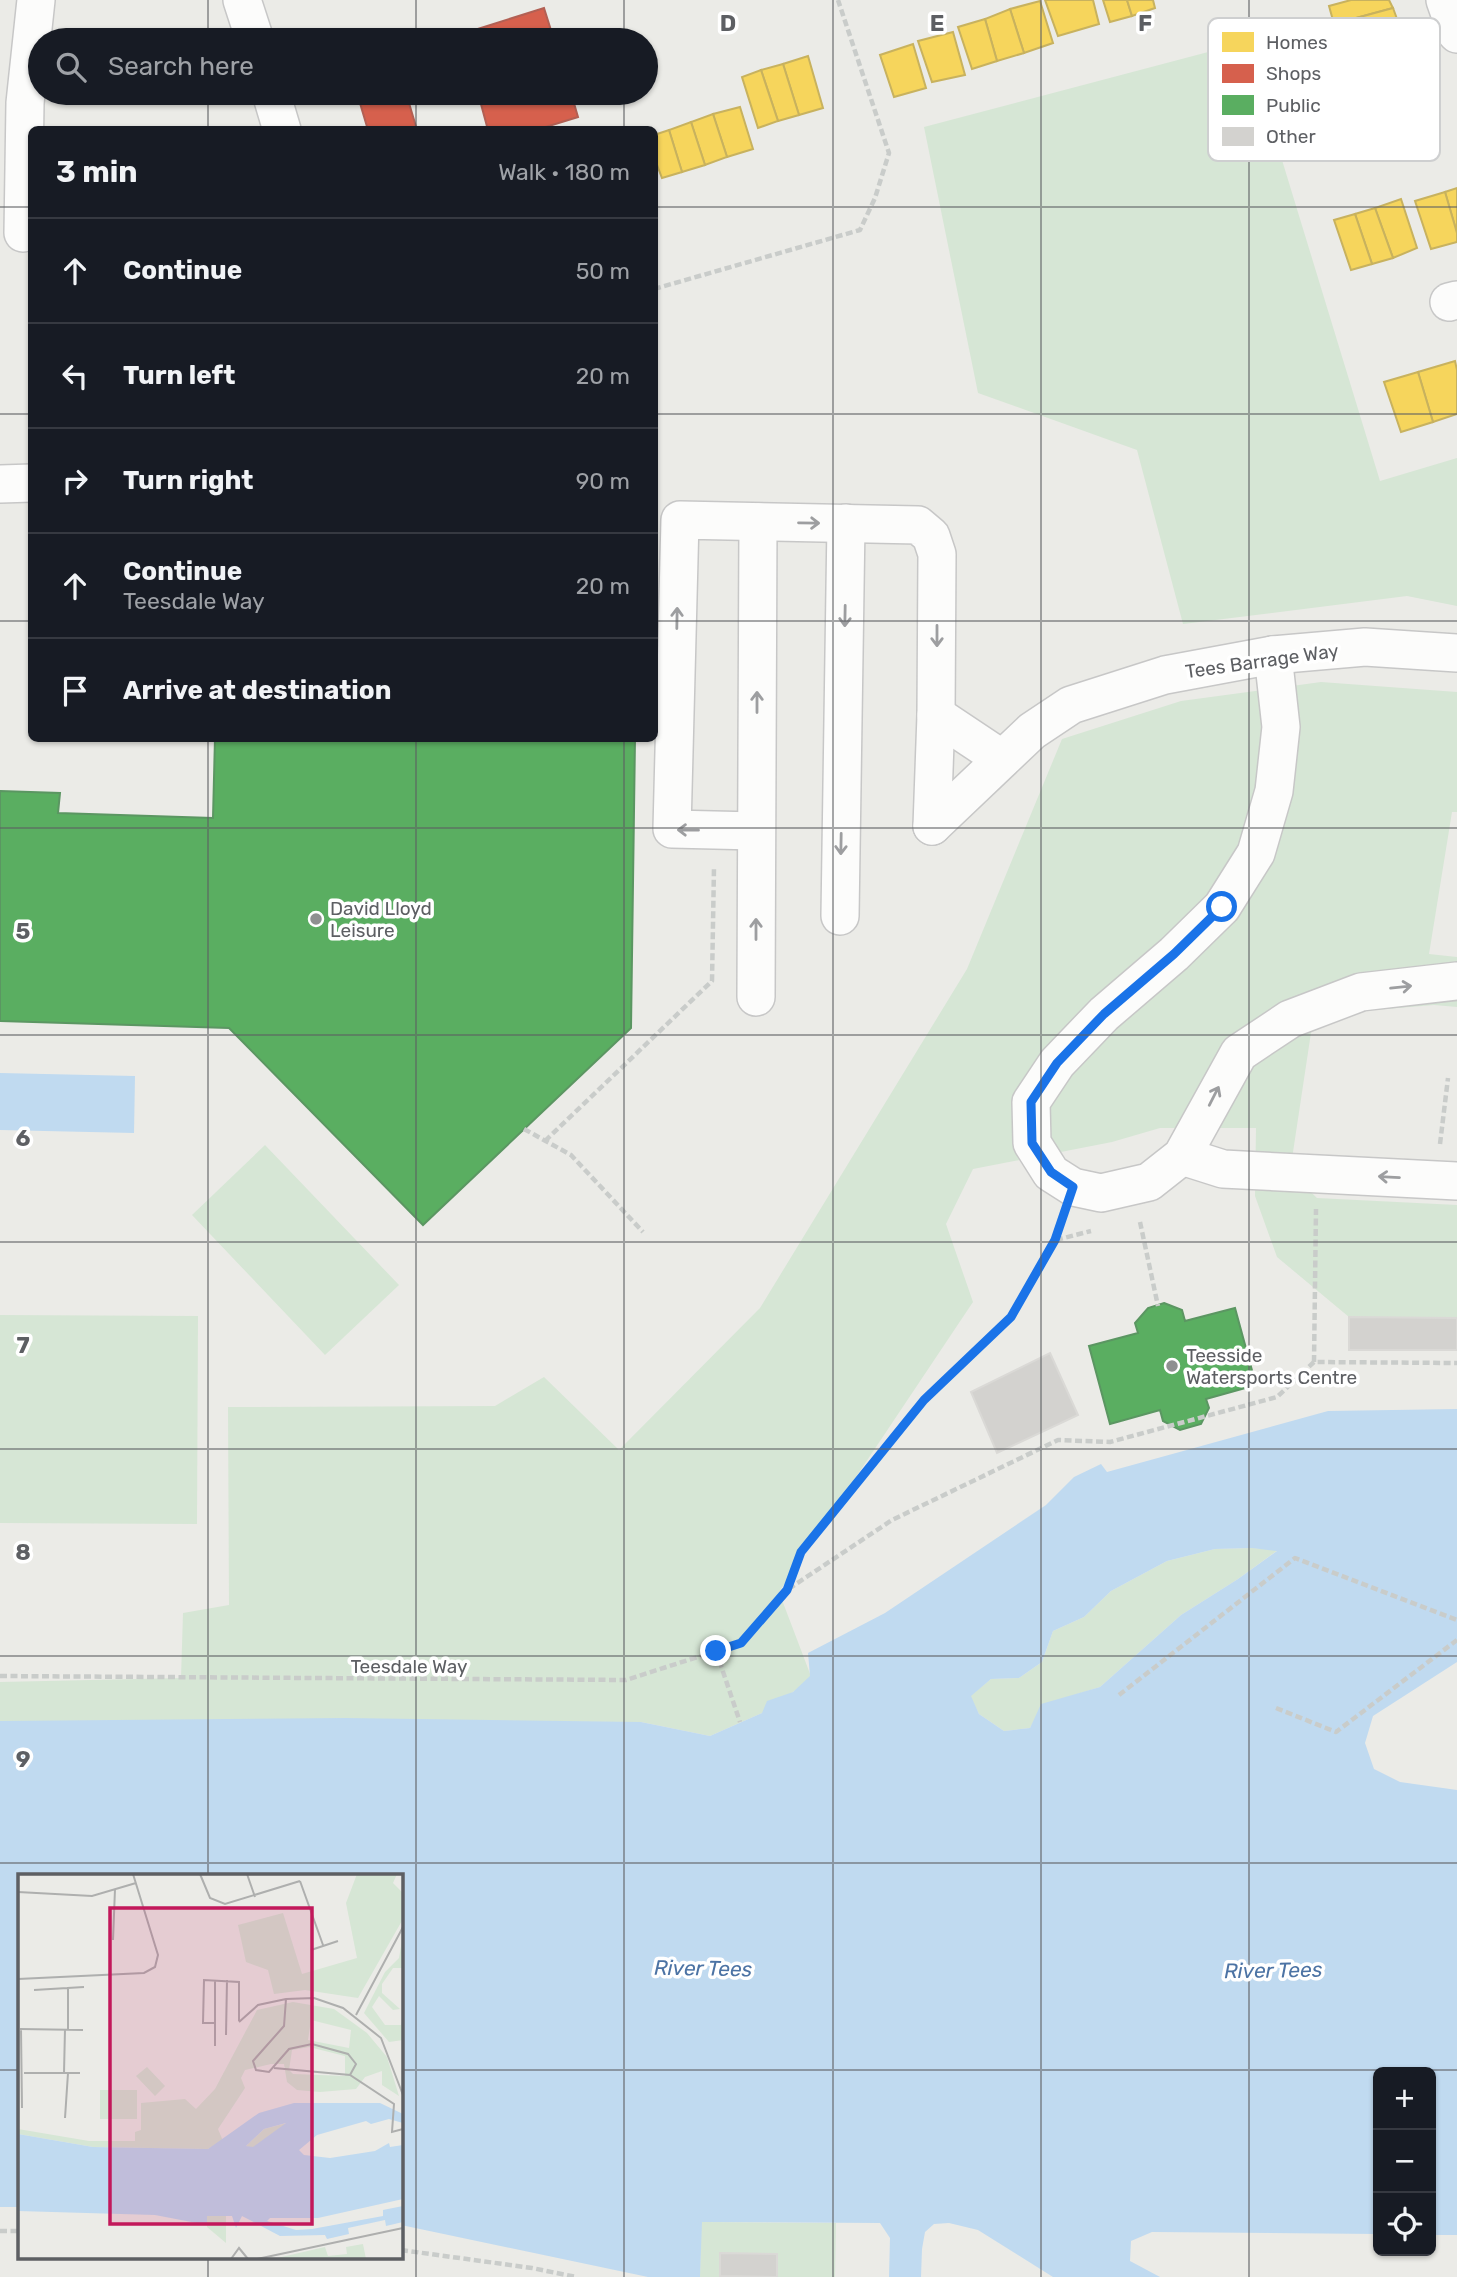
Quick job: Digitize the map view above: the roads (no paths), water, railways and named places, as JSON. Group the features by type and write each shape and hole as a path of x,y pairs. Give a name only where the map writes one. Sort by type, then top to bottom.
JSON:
{"street":[{"path":"33,28 36,0"},
{"path":"242,0 251,28"},
{"path":"1446,0 1457,34"},
{"path":"23,233 25,103 28,75"},
{"path":"275,105 281,126"},
{"path":"0,484 28,483"},
{"path":"756,831 672,830 680,520 918,525 931,536 937,554 936,715 1002,759"},
{"path":"756,997 758,522"},
{"path":"840,916 846,523"},
{"name":"Tees Barrage Way","path":"936,715 932,826 1032,731 1071,705 1165,675 1273,655 1364,647 1457,653"},
{"path":"1273,655 1281,727 1274,791 1256,853 1222,907 1174,954 1104,1014 1057,1063 1031,1102 1032,1143 1051,1172 1073,1187 1101,1193 1149,1182 1182,1156 1239,1053 1290,1019 1361,992 1457,981"},
{"path":"1182,1156 1223,1169 1446,1180"}],"water":[{"path":"0,1073 135,1076 134,1133 0,1130"},
{"name":"River Tees","path":"1457,1409 1457,1662 1373,1716 1365,1743 1374,1769 1400,1782 1457,1790 1457,2235 1436,2235 1436,2067 1373,2067 1373,2234 1152,2232 1131,2241 1130,2261 1160,2277 1053,2277 978,2230 949,2223 934,2224 925,2232 921,2277 889,2277 890,2238 880,2223 702,2222 700,2277 648,2277 402,2225 402,1874 18,1874 18,2207 0,2207 0,1721 345,1718 641,1722 710,1736 762,1713 767,1701 793,1692 810,1676 808,1653 885,1613 1046,1505 1074,1477 1101,1464 1107,1472 1328,1411","holes":["1252,1548 1277,1551 1181,1615 1100,1687 1041,1704 1030,1728 1004,1731 979,1714 971,1696 991,1679 1019,1678 1042,1662 1053,1631 1084,1617 1111,1591 1167,1561 1215,1549"]}],"place":[{"name":"David Lloyd Leisure","path":"316,919"},
{"name":"Teesside Watersports Centre","path":"1172,1366"}]}
